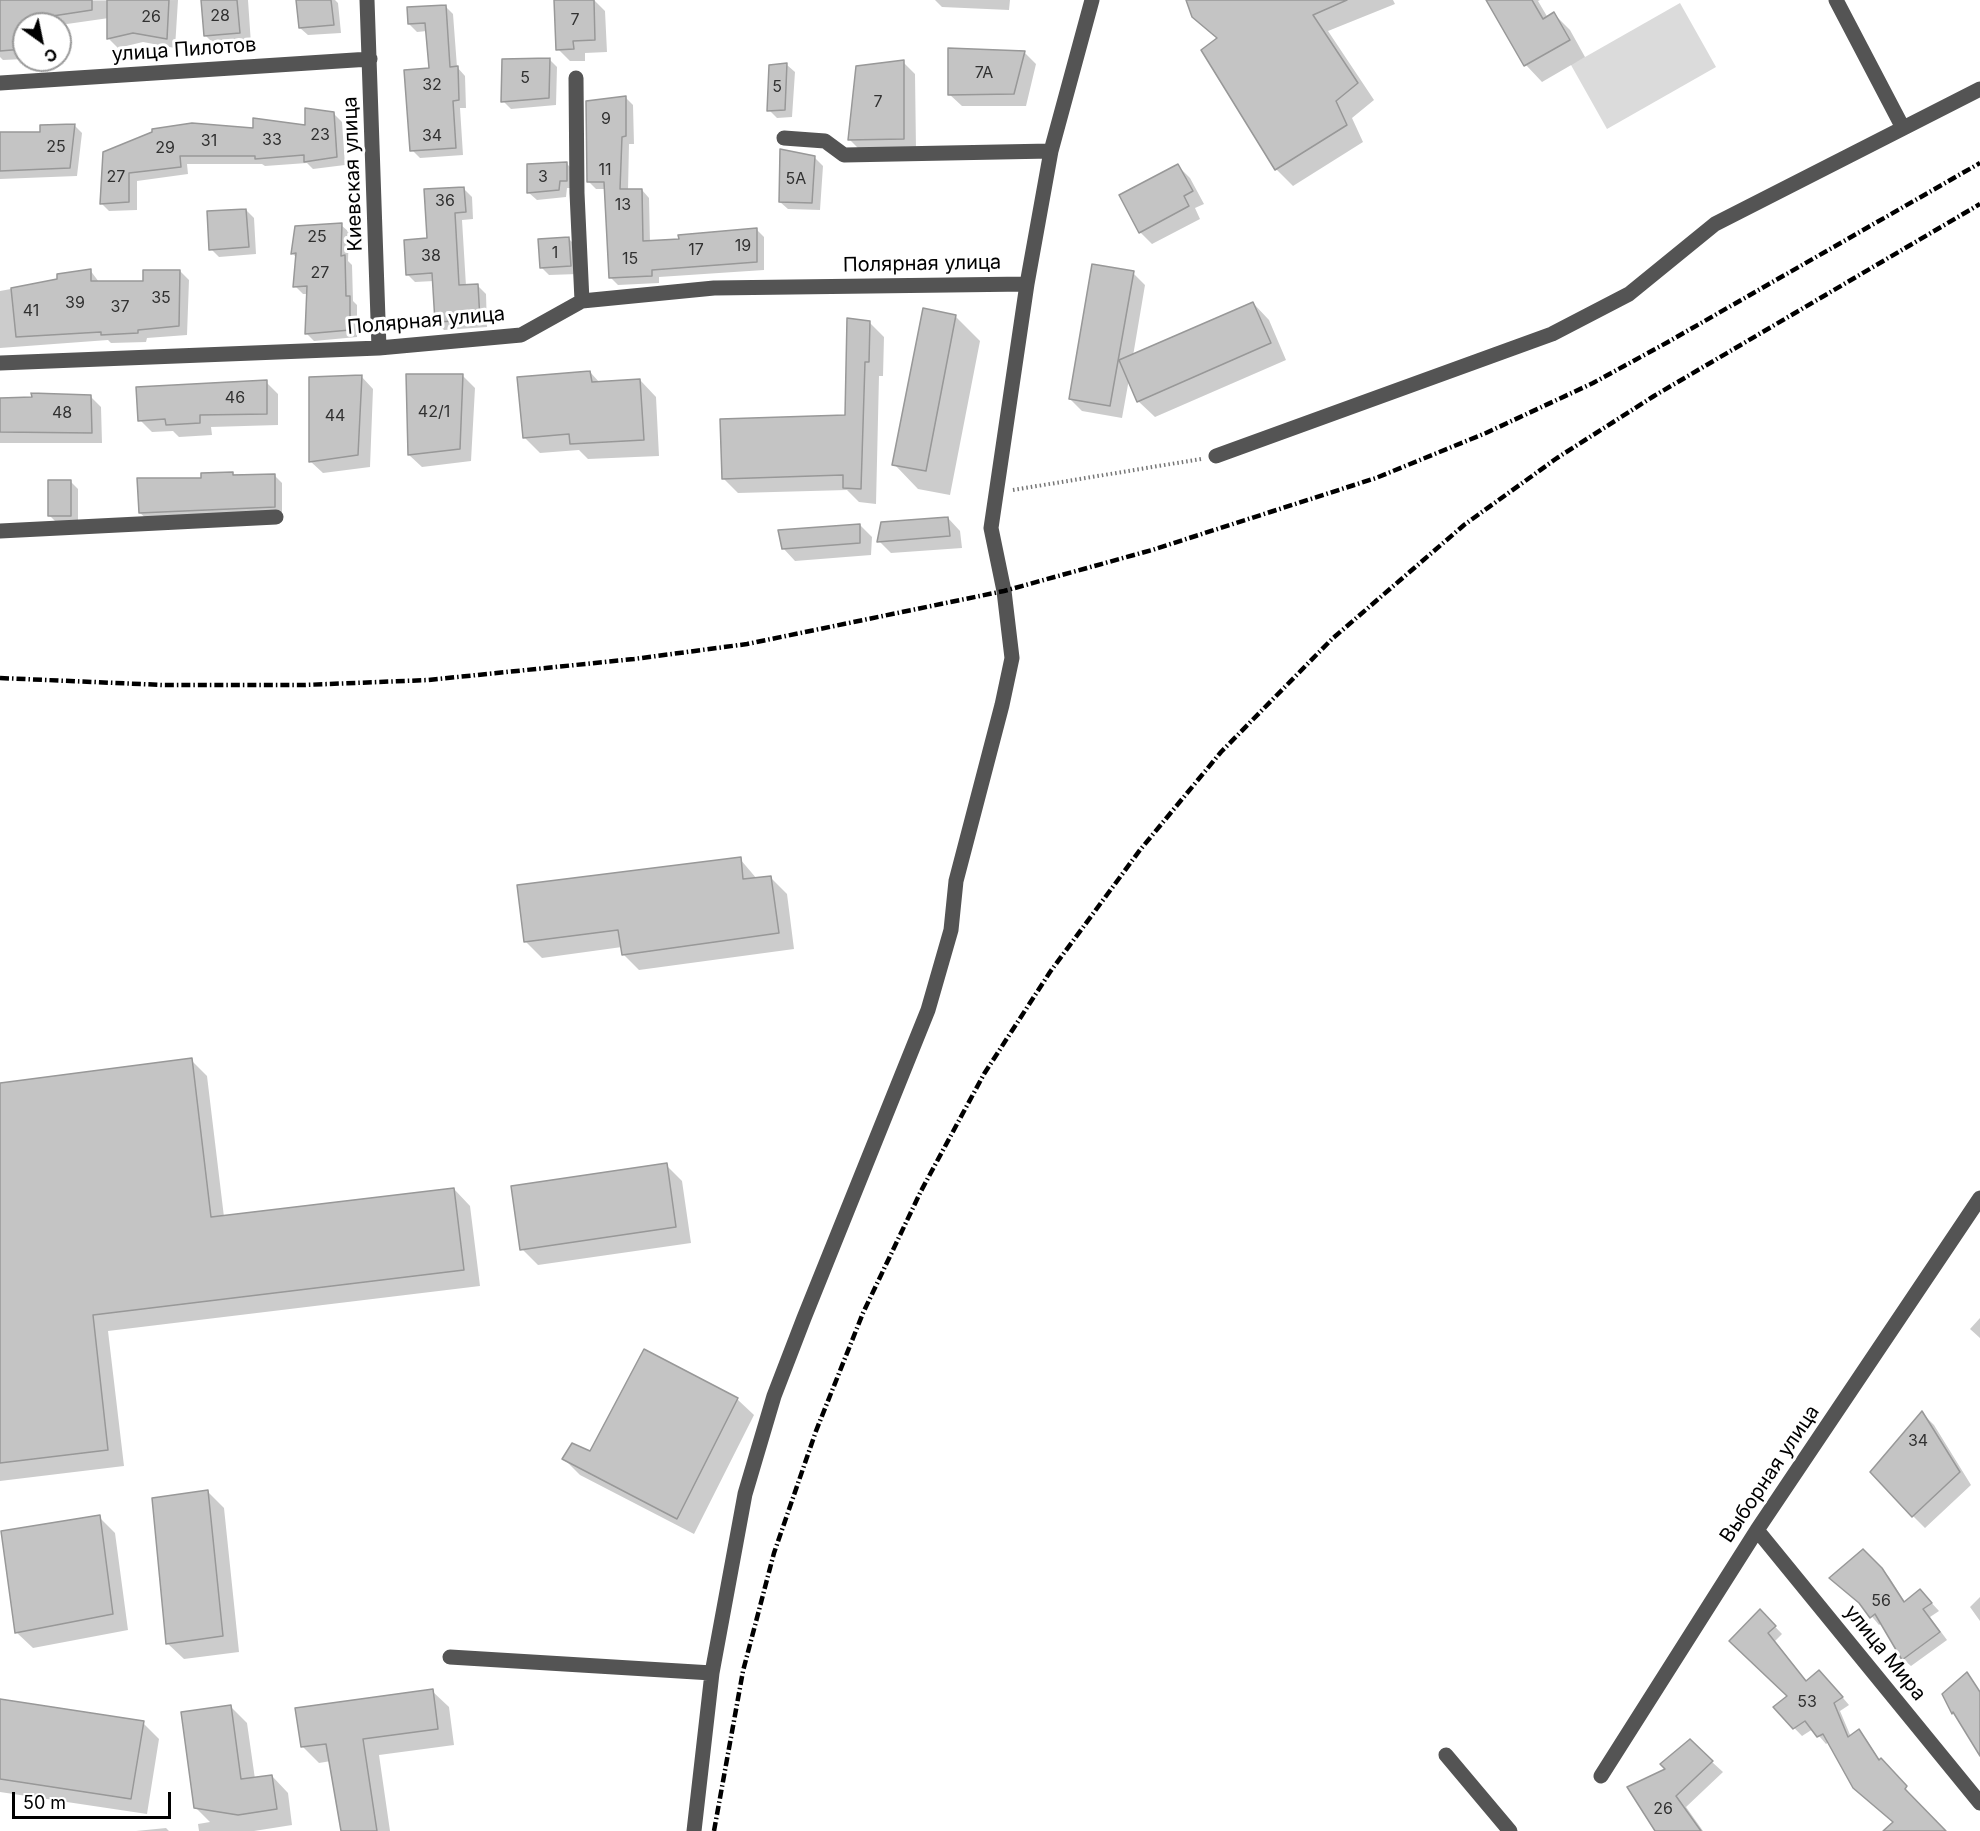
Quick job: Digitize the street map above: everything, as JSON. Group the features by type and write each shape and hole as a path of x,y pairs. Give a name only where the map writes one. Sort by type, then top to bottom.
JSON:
{"street":[{"name":"Киевская улица","path":"368,0 379,348"},
{"path":"694,1831 712,1673 745,1494 774,1396 928,1010 951,930 956,881 997,727 1012,657 1004,591 991,528 1027,284 1051,151 1092,0"},
{"path":"1836,0 1903,128"},
{"name":"улица Пилотов","path":"0,83 370,59"},
{"path":"576,78 576,193 582,301"},
{"path":"1216,456 1552,334 1629,294 1715,224 1980,89"},
{"path":"784,138 825,141 844,155 1051,151"},
{"name":"Полярная улица","path":"0,363 379,348 521,335 582,301 714,288 1027,284"},
{"path":"0,531 276,517"},
{"name":"Выборная улица","path":"1601,1776 1758,1530 1980,1198"},
{"name":"улица Мира","path":"1758,1530 1980,1803"},
{"path":"450,1657 712,1673"},
{"path":"1446,1755 1510,1831"}],"path":[{"path":"997,493 1216,456"}],"shaded area":[{"path":"1680,3 1716,67 1607,129 1571,65"}],"building":[{"path":"0,0 92,0 92,10 72,13 12,12 12,50 0,51"},
{"path":"107,0 169,0 167,39 133,33 107,39"},
{"path":"201,0 237,0 240,33 204,36"},
{"path":"296,0 331,0 334,25 299,28"},
{"path":"554,0 594,0 595,40 573,41 574,49 556,50"},
{"path":"1186,0 1347,0 1313,15 1358,83 1336,101 1347,125 1275,170 1201,50 1217,38 1192,17"},
{"path":"1486,0 1532,0 1543,19 1554,12 1570,40 1524,66"},
{"path":"446,5 450,67 458,66 459,100 453,101 456,148 410,151 404,70 429,68 425,23 408,24 407,7"},
{"path":"948,48 1025,51 1014,94 948,95"},
{"path":"550,58 549,98 501,102 502,59"},
{"path":"904,60 904,139 848,140 856,66"},
{"path":"787,63 785,110 767,111 769,65"},
{"path":"626,96 626,136 622,137 620,189 642,189 643,241 679,239 678,235 757,228 757,262 652,270 652,276 609,278 604,182 587,182 586,101"},
{"path":"305,108 334,112 337,157 304,162 304,155 255,159 255,156 180,156 181,167 129,173 129,202 100,204 103,152 152,132 152,129 192,123 253,128 253,118 305,125"},
{"path":"75,124 70,168 0,171 0,132 40,132 40,125"},
{"path":"780,149 815,156 812,203 779,202"},
{"path":"567,162 567,181 560,181 559,190 527,193 527,164"},
{"path":"1178,164 1193,191 1184,196 1189,206 1139,233 1119,195"},
{"path":"464,187 466,212 455,213 459,285 478,284 480,320 435,322 432,273 406,275 404,240 427,238 424,189"},
{"path":"246,209 249,247 209,250 207,211"},
{"path":"342,223 341,256 345,255 346,296 350,296 350,330 305,334 307,286 293,287 296,253 291,254 295,226"},
{"path":"569,237 571,266 540,268 538,239"},
{"path":"1092,264 1134,271 1110,406 1069,399"},
{"path":"91,269 91,281 143,281 143,270 180,270 179,326 138,330 138,333 101,335 101,332 16,337 11,288 57,279 57,274"},
{"path":"1253,302 1271,343 1137,402 1119,360"},
{"path":"923,308 956,315 926,471 892,465"},
{"path":"847,318 870,321 869,362 865,362 861,489 843,488 843,475 722,479 720,419 845,415"},
{"path":"590,371 592,382 640,379 644,440 570,444 569,434 523,438 517,377"},
{"path":"406,374 463,374 460,449 408,455"},
{"path":"362,375 358,455 309,462 309,377"},
{"path":"267,380 267,414 200,415 200,423 166,425 165,419 138,421 136,387"},
{"path":"31,393 91,395 92,433 0,432 0,398 32,397"},
{"path":"233,472 233,475 275,474 275,507 139,513 137,478 201,478 201,473"},
{"path":"48,480 71,480 71,516 48,516"},
{"path":"948,517 950,536 877,542 881,522"},
{"path":"860,524 860,543 782,549 778,530"},
{"path":"741,857 743,879 771,876 779,933 622,955 618,930 524,942 517,885"},
{"path":"192,1058 211,1217 454,1188 464,1270 93,1315 108,1450 0,1463 0,1083"},
{"path":"667,1163 676,1227 520,1250 511,1186"},
{"path":"644,1349 738,1398 677,1519 562,1459 572,1443 590,1451"},
{"path":"1922,1411 1960,1472 1912,1517 1870,1472"},
{"path":"208,1490 223,1636 166,1644 152,1498"},
{"path":"100,1515 113,1614 15,1633 1,1531"},
{"path":"1863,1549 1882,1568 1904,1602 1920,1589 1932,1603 1923,1609 1940,1632 1902,1660 1875,1614 1870,1618 1859,1603 1829,1578"},
{"path":"1760,1609 1776,1626 1768,1633 1806,1681 1819,1670 1843,1697 1834,1703 1848,1737 1859,1729 1879,1760 1881,1758 1907,1786 1905,1789 1946,1831 1883,1831 1893,1822 1853,1788 1823,1734 1817,1737 1805,1721 1793,1729 1773,1707 1787,1696 1729,1641"},
{"path":"1967,1672 1980,1692 1980,1756 1953,1712 1952,1714 1942,1694"},
{"path":"433,1689 438,1729 363,1739 377,1831 341,1831 326,1744 301,1747 295,1708"},
{"path":"0,1699 144,1721 131,1799 0,1779"},
{"path":"231,1705 241,1779 272,1775 277,1809 238,1815 194,1808 181,1712"},
{"path":"1690,1739 1713,1761 1676,1796 1701,1831 1655,1831 1627,1787 1665,1769 1660,1764"}],"railway":[{"path":"0,678 163,685 304,685 428,680 634,659 747,644 1004,591 1152,550 1376,478 1486,433 1593,383 1980,163"},
{"path":"714,1831 743,1671 774,1553 816,1431 863,1313 921,1191 984,1074 1050,972 1140,850 1221,752 1332,639 1464,525 1557,458 1654,396 1980,204"}]}
